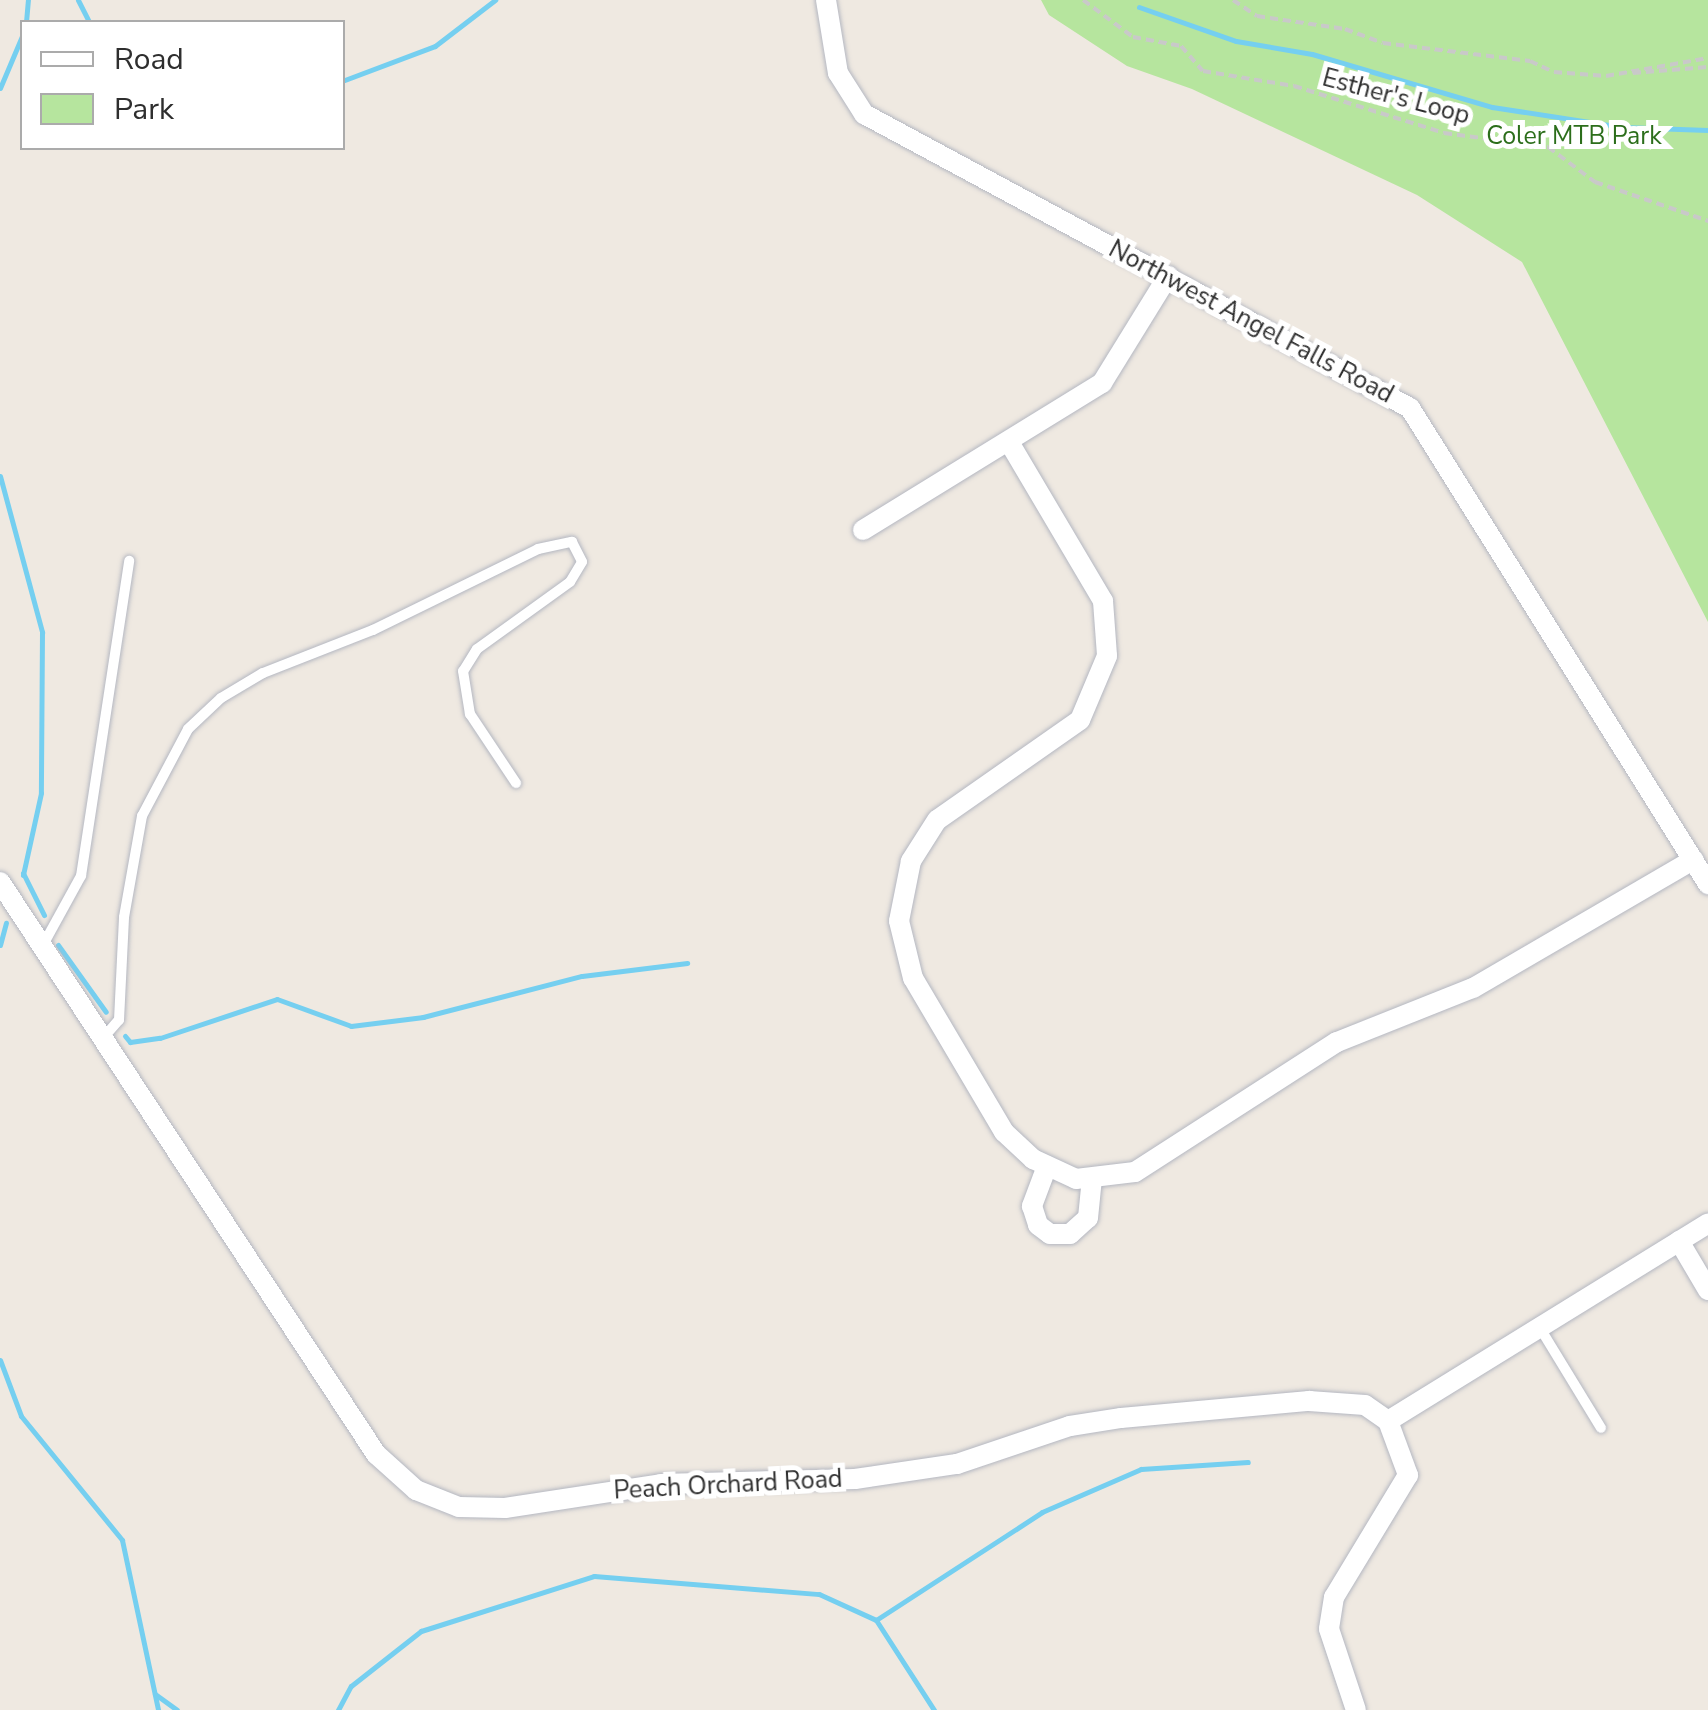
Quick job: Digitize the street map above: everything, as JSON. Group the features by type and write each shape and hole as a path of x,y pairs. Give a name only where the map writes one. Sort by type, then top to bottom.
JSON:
{"street":[{"name":"Northwest Angel Falls Road","path":"826,0 838,73 864,114 1410,408 1708,884"},
{"path":"863,530 1009,442 1114,371 1168,276"},
{"path":"1009,442 1103,601 1108,656 1080,720 937,820 911,861 899,921 912,978 994,1115 1011,1139 1046,1166 1092,1178 1135,1172 1338,1042 1473,988 1693,860"},
{"name":"Peach Orchard Road","path":"0,882 376,1454 416,1490 459,1506 505,1508 662,1484 902,1474 957,1464 1070,1426 1180,1411 1344,1401 1388,1421"},
{"path":"1046,1166 1032,1206 1038,1225 1050,1234 1070,1234 1088,1218 1092,1178"},
{"path":"1356,1710 1329,1629 1334,1598 1408,1475 1388,1421 1708,1223"},
{"path":"1678,1241 1708,1290"}],"lane":[{"path":"104,1037 119,1020 124,993 124,917 139,830 164,764 188,729 221,698 263,673 386,624 538,549 572,542 582,562 570,582 477,649 463,672 470,714 516,784"},
{"path":"43,945 81,876 128,561"},
{"path":"1539,1327 1602,1428"}],"path":[{"name":"Esther's Loop","path":"1084,0 1095,15 1133,36 1181,46 1203,70 1294,86 1444,133 1548,148 1596,182 1708,222"},
{"name":"Esther's Loop","path":"1233,0 1256,16 1344,29 1382,43 1530,61 1554,72 1633,74 1661,63 1708,58"},
{"path":"1633,74 1708,67"}],"green space":[{"name":"Coler MTB Park","path":"1041,0 1708,0 1708,622 1522,262 1417,195 1192,89 1127,66 1049,15"}],"waterway":[{"path":"26,20 28,0"},
{"path":"78,0 88,20"},
{"path":"345,80 435,46 495,0"},
{"path":"1139,7 1236,41 1312,54 1492,107 1623,127 1708,130"},
{"path":"0,88 20,41"},
{"path":"0,476 42,632 41,793 23,875"},
{"path":"23,873 44,915"},
{"path":"0,945 6,923"},
{"path":"58,945 106,1012"},
{"path":"125,1036 130,1042 160,1038 277,999 351,1026 423,1017 582,976 687,963"},
{"path":"0,1360 21,1416 122,1540 158,1710"},
{"path":"876,1620 1042,1512 1141,1469 1248,1462"},
{"path":"338,1710 351,1686 421,1631 594,1576 819,1594 876,1620 934,1710"},
{"path":"155,1694 177,1710"}]}
